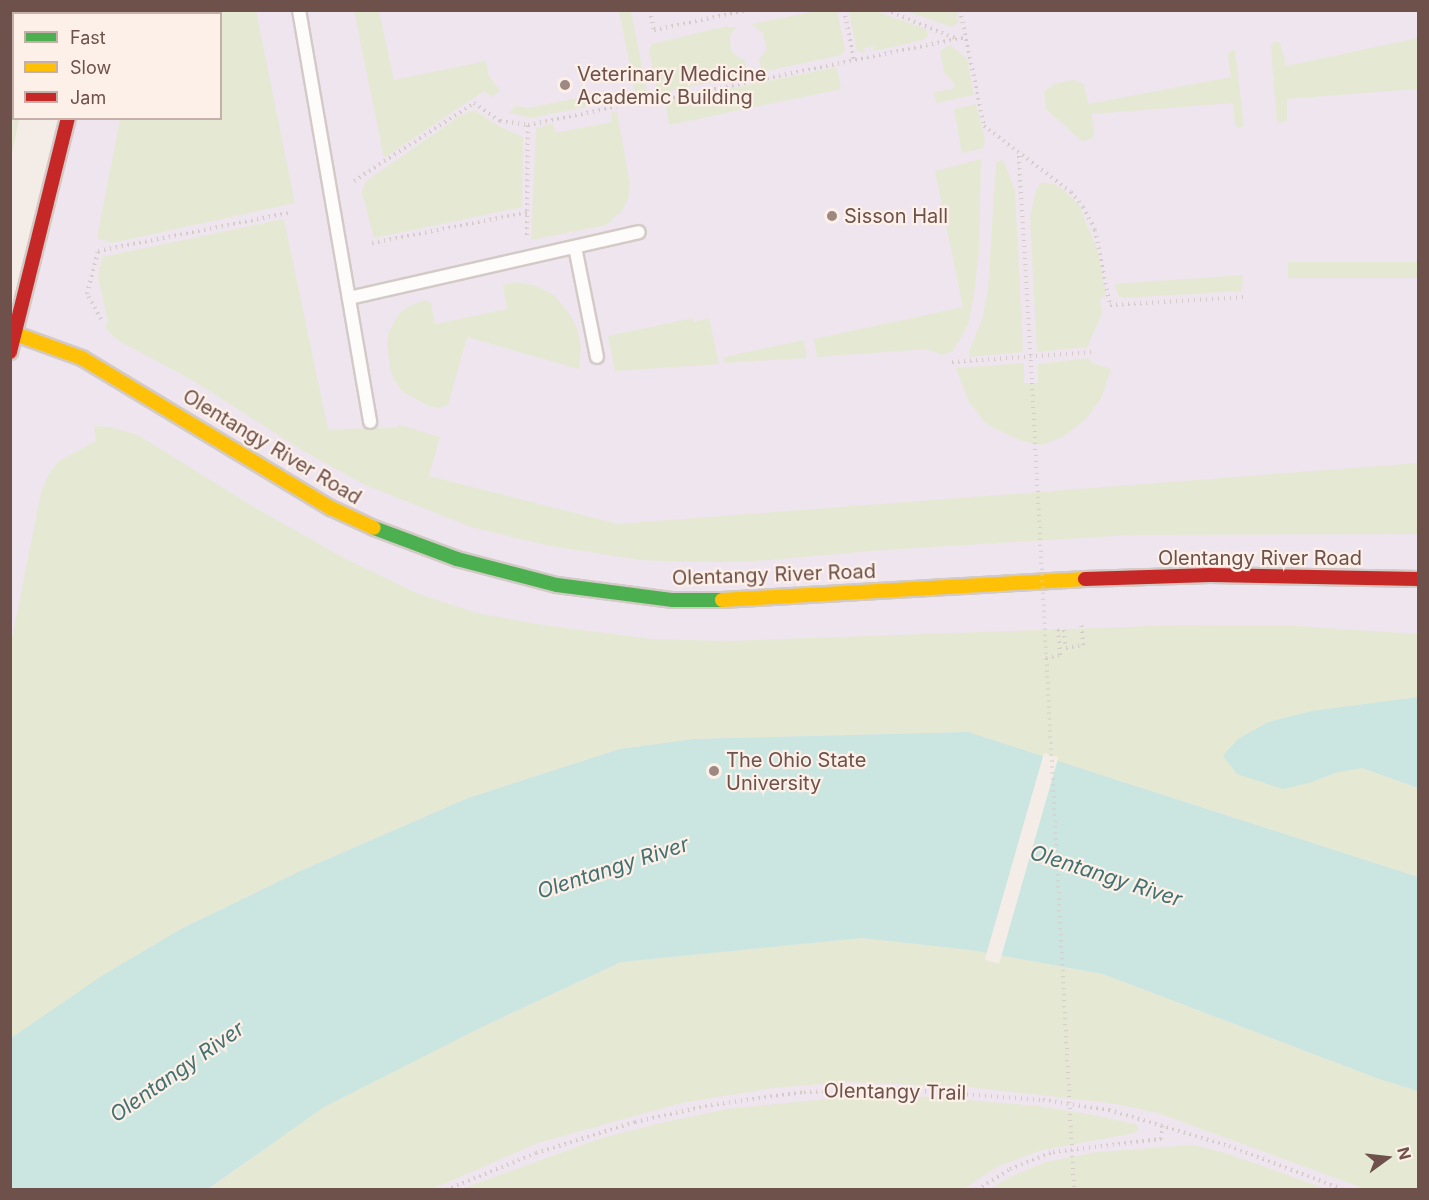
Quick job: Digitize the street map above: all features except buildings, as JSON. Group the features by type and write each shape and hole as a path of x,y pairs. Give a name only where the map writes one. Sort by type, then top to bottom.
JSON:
{"main road":[{"path":"10,352 67,120"},
{"name":"Olentangy River Road","path":"13,333 82,358 108,372 331,508 385,533 457,559 557,585 673,600 727,600 1070,580 1210,575 1419,579"}],"lane":[{"path":"299,10 370,422"},
{"path":"349,298 639,232"},
{"path":"575,247 597,357"}],"path":[{"path":"650,10 654,30 748,10"},
{"path":"844,10 854,60"},
{"path":"886,10 957,39"},
{"path":"960,10 984,126 1019,155 1071,192 1083,207 1099,247 1110,305 1247,297"},
{"path":"638,105 966,37"},
{"path":"354,181 474,103 500,121 528,124 616,107"},
{"path":"527,258 528,124"},
{"path":"1019,155 1074,1190"},
{"path":"372,243 528,212"},
{"path":"101,319 87,294 98,250 288,213"},
{"path":"952,362 1092,352"},
{"path":"1046,658 1060,656 1058,630 1064,630 1066,648 1083,645 1081,624"},
{"name":"Olentangy Trail","path":"446,1190 536,1153 635,1122 711,1105 804,1092 895,1089 979,1094 1109,1110 1229,1146 1344,1190"},
{"path":"977,1190 1010,1169 1053,1152 1161,1139 1162,1125"}],"shaded area":[{"name":"The Ohio State University","path":"1418,11 1418,1189 11,1190 11,352 68,120 222,120 222,12 92,12"}],"green space":[{"path":"11,10 43,11 12,12 12,120 19,120 11,159"},
{"path":"256,11 295,203 112,243 97,238 120,120 222,120 222,12 142,12"},
{"path":"354,11 379,11 394,80 486,61 488,74 500,91 492,97 484,91 384,158"},
{"path":"619,11 631,11 647,92 644,96 636,97"},
{"path":"816,11 837,11 845,50 841,55 762,72 759,59 767,49 763,33 752,24"},
{"path":"849,11 876,11 926,29 928,36 923,40 874,51 873,46 864,48 865,53 857,51"},
{"path":"906,11 957,11 959,22 952,27"},
{"path":"727,26 731,28 737,26 730,36 731,50 736,56 745,60 748,74 661,93 657,89 649,50 652,44"},
{"path":"1418,38 1418,89 1287,99 1287,121 1277,123 1271,46 1274,42 1280,42 1286,66"},
{"path":"950,45 967,59 974,95 936,103 934,92 953,89 955,85 944,72 940,51"},
{"path":"1235,50 1244,126 1239,128 1235,125 1233,103 1092,114 1094,137 1083,142 1046,109 1044,92 1054,84 1073,80 1084,84 1088,104 1231,77 1228,57 1230,51"},
{"path":"837,67 841,89 669,125 666,106 670,101"},
{"path":"613,91 615,101 531,118 510,113 514,106 528,108"},
{"path":"976,104 985,140 984,148 962,153 954,109"},
{"path":"474,110 500,127 523,137 522,207 374,238 362,193 365,182 461,115"},
{"path":"617,111 630,185 628,200 621,212 606,225 531,240 536,129 553,123 555,133 612,122 611,112"},
{"path":"981,159 979,252 974,295 968,325 953,351 942,355 927,349 817,357 814,339 963,307 935,171"},
{"path":"1003,160 1015,190 1023,352 970,357 969,351 982,320 988,290 996,162"},
{"path":"1042,182 1054,184 1064,190 1079,205 1098,252 1106,296 1100,298 1102,314 1087,347 1037,352 1030,217 1036,190"},
{"path":"284,219 328,429 395,428 400,425 440,437 429,476 618,524 1418,463 1418,534 1131,535 884,550 745,562 690,562 640,560 550,546 471,527 365,485 305,452 192,380 117,340 105,327 108,322 98,277 102,257"},
{"path":"1288,262 1418,262 1418,278 1288,278"},
{"path":"1243,275 1242,291 1123,298 1118,295 1115,284"},
{"path":"517,282 536,286 554,295 568,312 577,328 581,348 579,369 467,337 448,405 439,408 429,406 403,392 394,380 390,368 387,343 389,331 400,313 409,306 426,300 431,303 435,324 507,309 503,285"},
{"path":"693,318 694,322 709,318 719,364 615,371 608,336"},
{"path":"804,340 807,358 725,363 724,357"},
{"path":"1088,358 1093,363 1111,369 1101,399 1085,420 1063,437 1041,445 1021,441 986,424 969,402 956,368 1024,363 1024,383 1038,383 1038,364"},
{"path":"94,426 110,427 138,435 259,510 346,559 419,594 477,613 543,625 651,639 727,641 1181,625 1297,626 1418,634 1418,697 1312,711 1268,722 1238,739 1312,782 1335,773 1362,768 1418,788 1418,877 968,732 694,739 620,749 468,798 298,872 181,929 100,977 11,1039 11,644 41,492 49,473 59,461 96,441"},
{"path":"862,938 971,950 1103,974 1379,1079 1418,1091 1418,1189 1365,1189 1158,1113 1110,1103 968,1087 848,1082 773,1088 681,1103 538,1143 432,1189 208,1190 323,1107 484,1026 621,962"},
{"path":"857,1096 931,1097 1038,1106 1135,1124 1139,1129 1135,1133 1042,1150 999,1166 963,1189 461,1189 599,1139 661,1123 727,1109"},
{"path":"1194,1145 1229,1154 1326,1189 990,1189 1010,1177 1046,1162 1097,1152"}],"water":[{"path":"1418,697 1418,788 1362,768 1335,773 1312,782 1283,789 1237,774 1223,756 1238,739 1268,722 1312,711"},
{"name":"Olentangy River","path":"968,732 1418,877 1418,1091 1379,1079 1103,974 971,950 862,938 621,962 484,1026 324,1107 208,1189 11,1190 10,1039 100,977 181,929 298,872 468,798 620,749 694,739"}],"pier":[{"path":"1044,753 1058,757 999,964 985,960"}],"traffic: fast":[{"path":"374,528 457,559 557,585 673,600 722,600"}],"traffic: slow":[{"path":"10,332 82,358 331,508 374,528"},
{"path":"722,600 1085,579"}],"traffic: jam":[{"path":"10,352 68,120"},
{"path":"1085,579 1210,575 1418,579"}],"place":[{"name":"Veterinary Medicine Academic Building","path":"565,85"},
{"name":"Sisson Hall","path":"832,216"},
{"name":"The Ohio State University","path":"714,771"}]}
